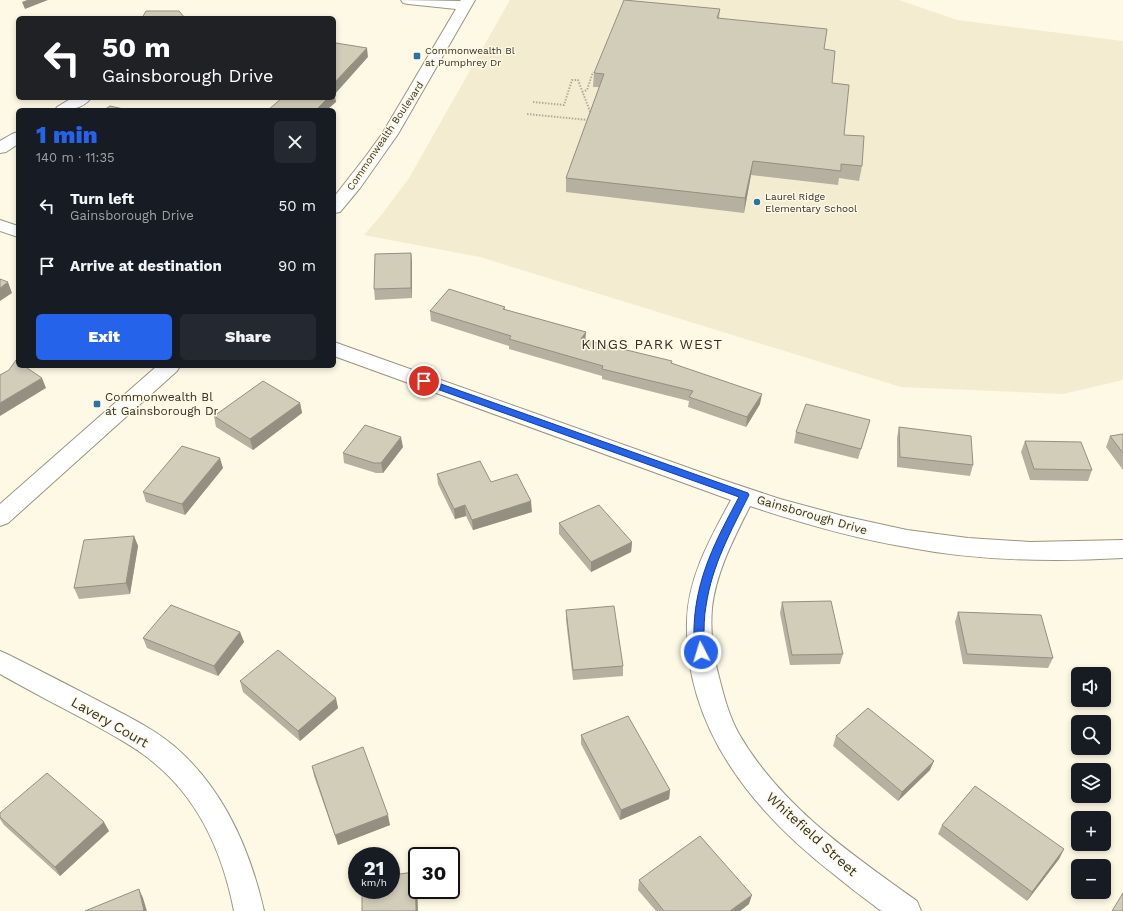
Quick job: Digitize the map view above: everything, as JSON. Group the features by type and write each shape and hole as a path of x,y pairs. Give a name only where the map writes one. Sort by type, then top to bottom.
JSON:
{"street":[{"path":"408,0 466,3"},
{"name":"Commonwealth Boulevard","path":"336,206 361,175 408,105 466,3"},
{"path":"66,108 80,100"},
{"path":"0,148 16,138"},
{"path":"0,225 16,231"},
{"name":"Gainsborough Drive","path":"336,350 745,495 826,520 878,533 976,547 1025,550 1094,551 1123,549"},
{"path":"0,517 168,368"},
{"name":"Whitefield Street","path":"745,495 717,548 706,579 700,608 700,647 704,677 714,711 731,746 753,780 782,812 844,865 906,911"},
{"name":"Lavery Court","path":"0,662 139,736 164,755 186,777 205,801 226,837 246,891 249,911"}],"path":[{"path":"582,92 587,90 593,72"},
{"path":"533,102 564,105 572,80 578,80 592,116 589,120 589,125"},
{"path":"527,114 589,120"}],"shaded area":[{"name":"Laurel Ridge Elementary School","path":"510,0 899,0 957,20 1123,41 1123,380 1063,394 901,387 480,257 364,235 383,213 409,178"}],"building":[{"path":"624,0 720,9 717,18 827,29 824,49 835,51 832,83 849,85 844,135 864,136 862,166 841,164 841,171 753,161 745,198 566,178 604,74 594,73"},
{"path":"146,11 179,11 183,16 143,16"},
{"path":"336,43 367,48 336,81"},
{"path":"280,100 326,100 318,108 270,108"},
{"path":"110,106 119,108 107,108"},
{"path":"411,253 411,288 374,289 375,254"},
{"path":"0,279 8,282 0,288"},
{"path":"449,289 505,307 503,309 586,332 581,339 672,361 671,363 762,394 747,417 689,397 693,391 602,369 603,366 509,339 511,336 430,311"},
{"path":"16,360 16,368 27,368 42,378 0,403 0,375 9,370"},
{"path":"263,381 300,403 250,439 214,416"},
{"path":"806,404 870,420 861,449 796,432"},
{"path":"365,425 401,437 381,463 374,463 343,453"},
{"path":"899,427 971,436 973,465 900,457"},
{"path":"1123,434 1123,453 1110,436"},
{"path":"1025,441 1081,442 1092,470 1034,469"},
{"path":"182,446 220,458 182,504 143,492"},
{"path":"480,461 491,482 517,474 531,501 472,520 465,505 454,509 437,474"},
{"path":"599,505 632,542 591,562 559,523"},
{"path":"134,536 126,583 74,588 84,540"},
{"path":"831,601 843,654 792,655 782,602"},
{"path":"171,605 240,632 214,666 143,638"},
{"path":"614,606 623,666 573,670 566,610"},
{"path":"958,612 1041,615 1053,658 967,654"},
{"path":"278,650 336,698 298,731 240,681"},
{"path":"868,708 934,761 902,792 836,736"},
{"path":"628,716 670,790 621,810 581,735"},
{"path":"363,747 388,815 335,835 312,766"},
{"path":"47,773 104,822 55,867 0,817 0,813"},
{"path":"975,786 1064,849 1032,892 942,825"},
{"path":"700,836 752,895 730,911 664,911 639,880"},
{"path":"408,873 408,899 416,899 416,911 362,911 362,899 400,899 400,874"},
{"path":"139,889 144,911 85,911"},
{"path":"1123,893 1123,911 1112,911"}],"place":[{"name":"Commonwealth Bl at Pumphrey Dr","path":"417,56"},
{"name":"Laurel Ridge Elementary School","path":"757,202"},
{"name":"Commonwealth Bl at Gainsborough Dr","path":"97,404"}],"district":[{"name":"KINGS PARK WEST","path":"652,344"}],"route":[{"path":"424,381 692,478 745,495 717,548 706,579 700,608 699,639 701,652"}]}
